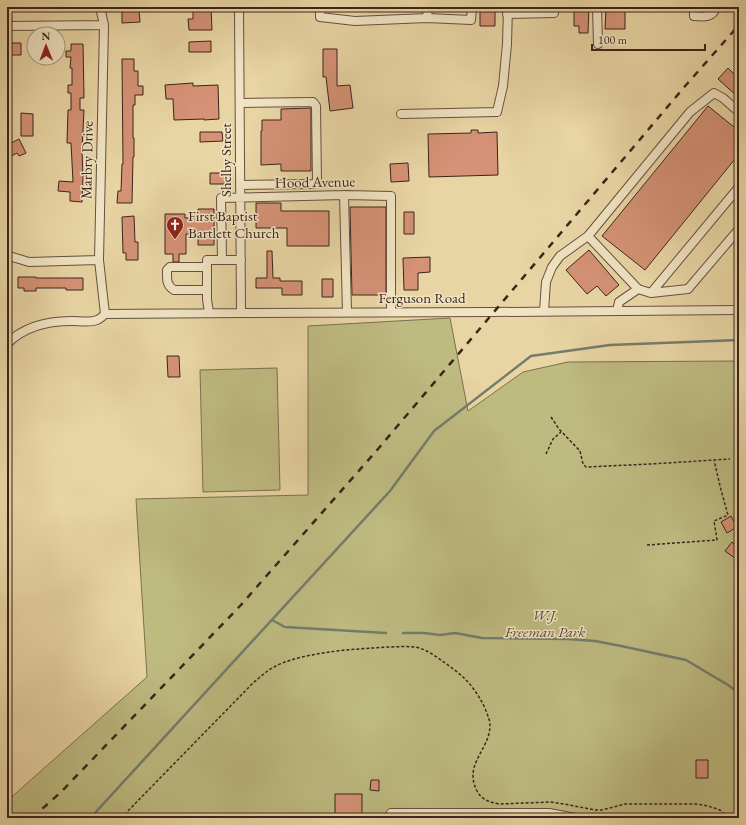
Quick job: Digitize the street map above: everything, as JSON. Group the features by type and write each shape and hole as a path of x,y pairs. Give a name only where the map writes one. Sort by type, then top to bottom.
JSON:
{"street":[{"name":"Marbry Drive","path":"100,7 104,25 99,260 105,314"},
{"name":"Shelby Street","path":"239,7 241,313"},
{"path":"320,7 320,17 356,21 427,18 471,20 472,7"},
{"path":"427,18 428,7"},
{"path":"400,114 497,112 503,86 507,44 507,10 545,10 554,13 554,7"},
{"path":"596,7 598,44"},
{"path":"694,7 694,16 702,17 709,16 714,13 716,7"},
{"path":"7,26 104,25"},
{"path":"544,312 546,282 552,267 560,256 588,236 690,112 714,93 723,98 739,112"},
{"path":"240,103 313,102 316,106 317,182 313,184 240,185"},
{"path":"651,293 739,187"},
{"path":"344,195 346,312"},
{"name":"Hood Avenue","path":"222,260 221,198 344,195 391,196 391,312"},
{"path":"588,236 638,289 651,293 688,289 739,229"},
{"path":"7,254 29,262 99,260"},
{"path":"209,313 207,260 241,260"},
{"path":"207,267 170,267 167,270 167,282 170,288 174,290 207,290"},
{"path":"617,311 619,302 638,289"},
{"name":"Ferguson Road","path":"105,314 739,310"},
{"path":"7,344 15,336 25,330 42,324 97,320 105,314"},
{"path":"391,813 549,813 576,818"}],"path":[{"path":"551,417 561,432 580,451 583,464 586,467 730,459"},
{"path":"546,454 553,439 561,432"},
{"path":"647,545 717,540 714,521 728,515 720,490 714,460"},
{"path":"121,818 253,683 269,670 290,660 331,652 405,646 424,649 431,653 461,674 470,683 478,695 489,718 490,726 488,738 475,764 473,783 481,797 485,800 499,804 551,802 595,810 602,810 625,804 695,804 704,805 722,811 724,815"}],"green space":[{"name":"W.J. Freeman Park","path":"450,318 468,411 523,372 568,362 739,361 739,818 7,818 7,801 147,677 136,499 308,495 308,326"},
{"path":"277,368 280,490 203,492 200,370"}],"building":[{"path":"193,7 211,7 212,30 189,30 188,19 193,19"},
{"path":"480,7 495,7 495,26 480,26"},
{"path":"574,7 589,7 588,33 579,33 579,26 574,26"},
{"path":"609,7 625,7 625,29 605,29 606,9 609,9"},
{"path":"139,10 140,22 122,23 122,11"},
{"path":"211,41 211,52 189,52 189,42"},
{"path":"7,43 21,43 21,55 7,55"},
{"path":"71,44 83,44 84,98 80,98 80,110 84,110 82,202 70,201 70,192 58,191 59,181 73,182 71,143 67,143 68,110 71,110 71,93 68,93 68,85 72,85 72,68 70,68 71,57 66,57 66,51 71,51"},
{"path":"323,49 337,49 337,86 350,85 353,108 330,111 326,77 323,77"},
{"path":"122,59 134,59 134,71 138,71 138,86 143,86 143,95 135,95 135,105 133,105 134,157 132,203 117,203 118,191 121,191 123,164"},
{"path":"728,68 735,75 739,70 739,98 718,79"},
{"path":"193,83 193,86 218,85 219,119 174,120 173,99 166,99 165,85"},
{"path":"708,106 739,131 739,154 645,270 602,236"},
{"path":"311,108 311,171 281,171 281,164 261,165 262,120 281,120 281,109"},
{"path":"21,113 33,114 33,136 21,136"},
{"path":"471,130 478,130 478,133 497,132 498,175 429,177 428,134 471,133"},
{"path":"200,132 222,132 223,141 200,142"},
{"path":"19,139 26,153 19,156 17,153 7,158 7,145"},
{"path":"408,163 409,181 391,182 390,164"},
{"path":"210,173 226,173 226,184 210,184"},
{"path":"256,203 281,203 281,211 329,211 329,246 287,246 287,228 256,228"},
{"path":"350,207 386,207 386,295 352,295"},
{"name":"First Baptist Bartlett Church","path":"198,209 214,209 214,245 198,245 198,234 186,234 186,254 179,254 179,262 173,262 173,254 165,254 165,214 185,214 185,218 198,218"},
{"path":"404,212 414,212 414,234 404,234"},
{"path":"134,216 135,242 138,242 138,260 126,260 126,253 123,253 122,217"},
{"path":"589,250 619,285 606,296 597,286 587,294 566,270"},
{"path":"267,251 272,251 273,278 280,278 280,281 302,281 302,295 282,295 282,288 256,288 256,278 267,278"},
{"path":"430,257 430,272 418,273 418,290 404,290 403,258"},
{"path":"18,277 83,278 83,290 66,290 66,288 36,288 36,291 24,291 24,288 18,288"},
{"path":"322,279 333,279 333,297 322,297"},
{"path":"167,356 179,356 180,377 168,377"},
{"path":"731,516 737,527 727,533 721,522"},
{"path":"732,542 739,548 739,561 725,551"},
{"path":"696,760 708,760 708,778 696,778"},
{"path":"371,780 379,780 379,791 370,790"},
{"path":"335,794 362,794 362,818 335,818"}],"waterway":[{"path":"89,818 390,491 434,431 531,356 610,345 739,340"},
{"path":"272,620 285,627 386,633"},
{"path":"403,633 440,635 455,633 482,638 568,639 595,641 686,660 739,693"}],"railway":[{"path":"32,818 61,792 240,606 378,449 686,85 739,25"}],"place":[{"name":"First Baptist Bartlett Church","path":"175,240"}]}
